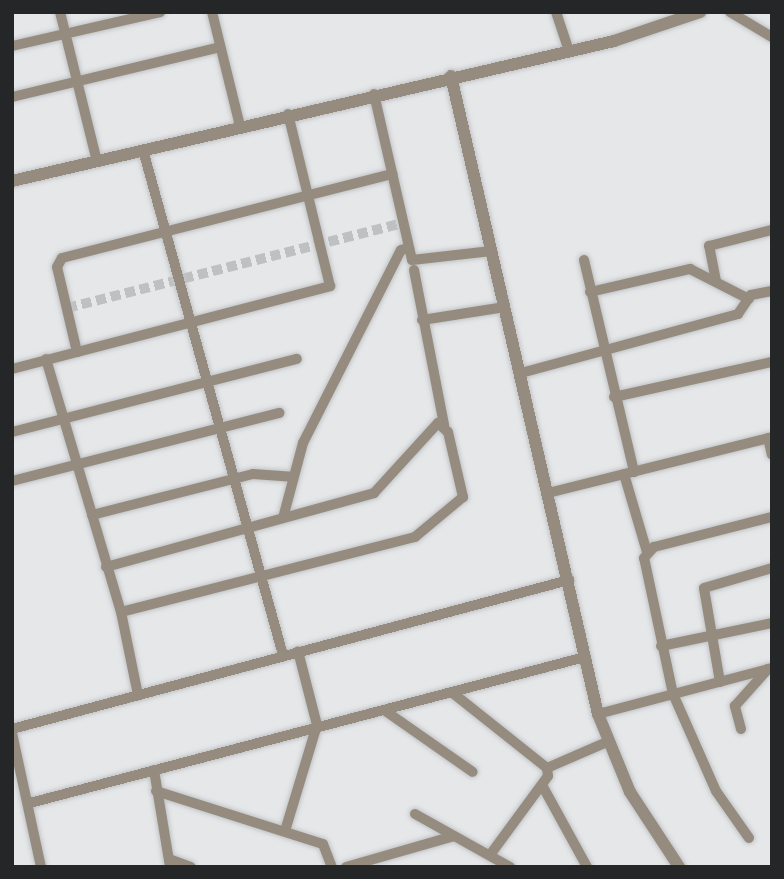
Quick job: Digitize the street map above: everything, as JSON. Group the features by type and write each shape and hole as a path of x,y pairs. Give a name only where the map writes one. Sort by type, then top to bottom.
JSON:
{"street":[{"path":"60,12 97,161"},
{"path":"12,46 160,12"},
{"path":"212,12 240,126"},
{"path":"556,12 569,51"},
{"path":"12,181 288,114 569,51 701,12"},
{"path":"730,12 772,37"},
{"path":"12,97 220,47"},
{"path":"451,76 491,251 552,492 598,714 607,742 630,792 679,867"},
{"path":"374,94 412,260 422,263 491,251"},
{"path":"12,369 330,286 288,114"},
{"path":"143,150 283,655"},
{"path":"77,352 58,261 165,230 392,174"},
{"path":"716,281 709,246 772,230"},
{"path":"283,518 292,477 401,250 408,247"},
{"path":"584,260 646,552 661,646 673,694 716,791 749,838"},
{"path":"590,292 690,268 749,299"},
{"path":"121,612 258,572 393,545 457,504 464,490 444,425 414,270"},
{"path":"521,373 738,314 749,299 772,291"},
{"path":"422,320 505,307"},
{"path":"46,359 121,612 138,695"},
{"path":"12,432 297,359"},
{"path":"614,397 772,362"},
{"path":"12,481 279,413"},
{"path":"106,566 374,493 431,429 444,425"},
{"path":"552,492 770,437 772,455"},
{"path":"92,515 262,473 292,477"},
{"path":"646,552 772,517"},
{"path":"720,682 710,637 704,588 772,568"},
{"path":"41,867 30,803 12,731 283,655 569,580"},
{"path":"661,646 772,623"},
{"path":"285,831 317,725 298,651"},
{"path":"30,803 317,725 454,694 585,657"},
{"path":"598,714 770,669"},
{"path":"741,729 736,706 770,669"},
{"path":"454,694 547,768"},
{"path":"384,710 472,772"},
{"path":"547,768 607,742"},
{"path":"490,855 542,785 547,768"},
{"path":"154,770 169,863 191,867"},
{"path":"542,785 587,867"},
{"path":"156,791 323,844 332,867"},
{"path":"415,814 510,867"},
{"path":"346,867 454,836"}],"tunnel":[{"path":"67,308 403,223"}]}
